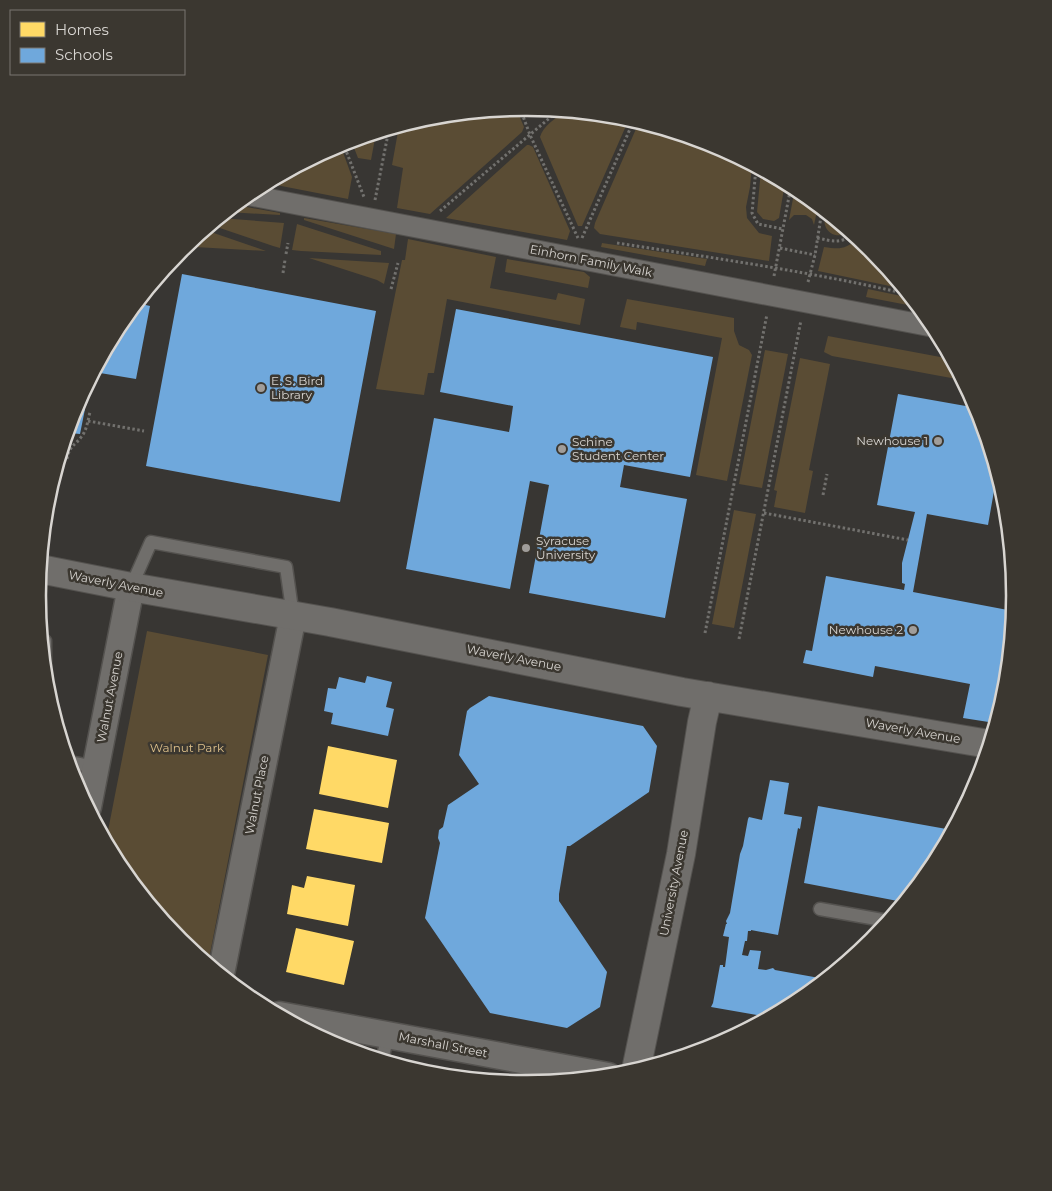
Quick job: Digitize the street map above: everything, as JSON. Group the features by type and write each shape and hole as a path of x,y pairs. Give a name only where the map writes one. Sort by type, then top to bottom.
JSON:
{"street":[{"name":"Einhorn Family Walk","path":"259,197 922,325"},
{"name":"Waverly Avenue","path":"47,571 330,622 682,692 982,743"},
{"name":"Walnut Avenue","path":"90,795 131,587"},
{"name":"Walnut Place","path":"223,966 293,616"},
{"name":"University Avenue","path":"638,1062 681,854 702,722 708,696"},
{"name":"Marshall Street","path":"309,1023 385,1047 578,1072"}],"lane":[{"path":"131,587 151,542 286,567 293,616"},
{"path":"77,764 96,767"},
{"path":"820,908 881,919"}],"path":[{"path":"523,116 580,242 631,127"},
{"path":"436,215 551,117"},
{"path":"372,218 387,137"},
{"path":"345,151 372,218"},
{"path":"755,174 752,214 758,224 783,229"},
{"path":"771,295 789,195"},
{"path":"804,302 809,274 815,255 821,217"},
{"path":"582,237 592,239"},
{"path":"817,238 836,242 846,238"},
{"path":"611,242 776,268 866,284 898,292"},
{"path":"286,254 288,243"},
{"path":"780,248 815,255"},
{"path":"283,273 285,260"},
{"path":"391,289 398,263"},
{"path":"705,633 765,324"},
{"path":"739,639 799,330"},
{"path":"69,449 86,430 90,412"},
{"path":"88,420 144,432"},
{"path":"67,459 68,454"},
{"path":"823,495 827,474"},
{"path":"764,513 908,540"}],"green space":[{"path":"519,116 524,127 522,132 430,214 397,208 403,168 392,165 398,133 402,132 463,120 495,117"},
{"path":"557,117 589,120 626,126 582,226 578,226 540,137"},
{"path":"636,129 710,152 751,172 746,207 747,218 759,233 772,236 769,261 600,234 594,228"},
{"path":"375,140 371,160 358,158 354,148"},
{"path":"527,145 533,147 570,231 567,240 446,218"},
{"path":"343,152 352,177 348,199 278,185"},
{"path":"760,177 784,191 779,218 774,221 763,219 757,212"},
{"path":"793,197 816,214 814,225 812,219 806,215 794,215 789,220"},
{"path":"245,207 280,213 280,215 237,213"},
{"path":"304,218 396,234 394,249 304,220"},
{"path":"230,219 284,223 280,248 219,228"},
{"path":"825,221 842,235 832,234"},
{"path":"297,224 381,251 381,255 292,250"},
{"path":"213,233 266,251 197,247"},
{"path":"408,239 496,257 490,288 556,300 558,293 585,299 580,325 447,299 434,373 428,373 424,395 376,389"},
{"path":"602,243 707,259 705,266 601,247"},
{"path":"851,243 865,256 894,287 818,271 824,247 842,248"},
{"path":"309,258 389,263 384,284"},
{"path":"507,259 584,272 590,277 588,288 505,272"},
{"path":"868,289 901,296 909,305 866,297"},
{"path":"627,299 734,318 734,331 739,345 749,350 752,355 727,481 696,475 722,338 637,322 636,330 620,327"},
{"path":"828,336 942,357 953,378 832,356 824,352"},
{"path":"765,350 788,354 762,488 739,484"},
{"path":"800,358 830,364 809,470 813,471 805,513 774,507 777,491 774,490"},
{"path":"734,510 756,514 734,628 712,624"},
{"name":"Walnut Park","path":"147,631 268,655 210,956 165,912 145,888 108,830"}],"building: Homes":[{"path":"328,746 397,760 388,808 319,794"},
{"path":"314,809 389,823 382,863 306,849"},
{"path":"307,876 355,885 348,926 287,914 292,885 304,888"},
{"path":"296,928 354,941 344,985 286,972"}],"building: Schools":[{"name":"E. S. Bird Library","path":"182,274 376,311 340,502 146,466"},
{"path":"144,305 150,306 136,379 101,373 127,329"},
{"name":"Schine Student Center","path":"456,309 713,357 690,477 624,465 620,487 687,499 665,618 529,593 549,485 530,481 510,589 406,569 434,418 509,432 510,427 513,406 440,392"},
{"path":"898,394 966,406 980,441 994,491 988,525 927,514 913,592 1006,610 1002,658 997,689 988,722 963,718 970,684 875,666 873,677 803,663 806,650 812,651 826,576 904,590 902,563 915,512 877,505"},
{"path":"85,409 80,434 75,433"},
{"path":"367,676 392,682 386,707 394,709 388,736 331,724 333,713 324,711 328,688 336,689 339,677 365,683"},
{"path":"489,696 643,726 657,746 649,792 570,846 567,846 559,901 607,972 600,1007 567,1028 490,1013 425,918 440,843 438,838 439,830 443,827 448,805 479,784 459,755 467,711"},
{"path":"770,780 789,783 784,814 802,817 800,829 798,828 778,935 748,931 742,955 748,956 750,950 761,951 758,969 766,970 773,968 775,970 816,977 758,1015 711,1007 720,965 725,967 729,937 723,936 730,913 748,819 749,817 762,820"},
{"path":"818,806 945,829 925,862 896,901 804,883"}],"place":[{"name":"E. S. Bird Library","path":"261,388"},
{"name":"Newhouse 1","path":"938,441"},
{"name":"Schine Student Center","path":"562,449"},
{"name":"Syracuse University","path":"526,548"},
{"name":"Newhouse 2","path":"913,630"}]}
